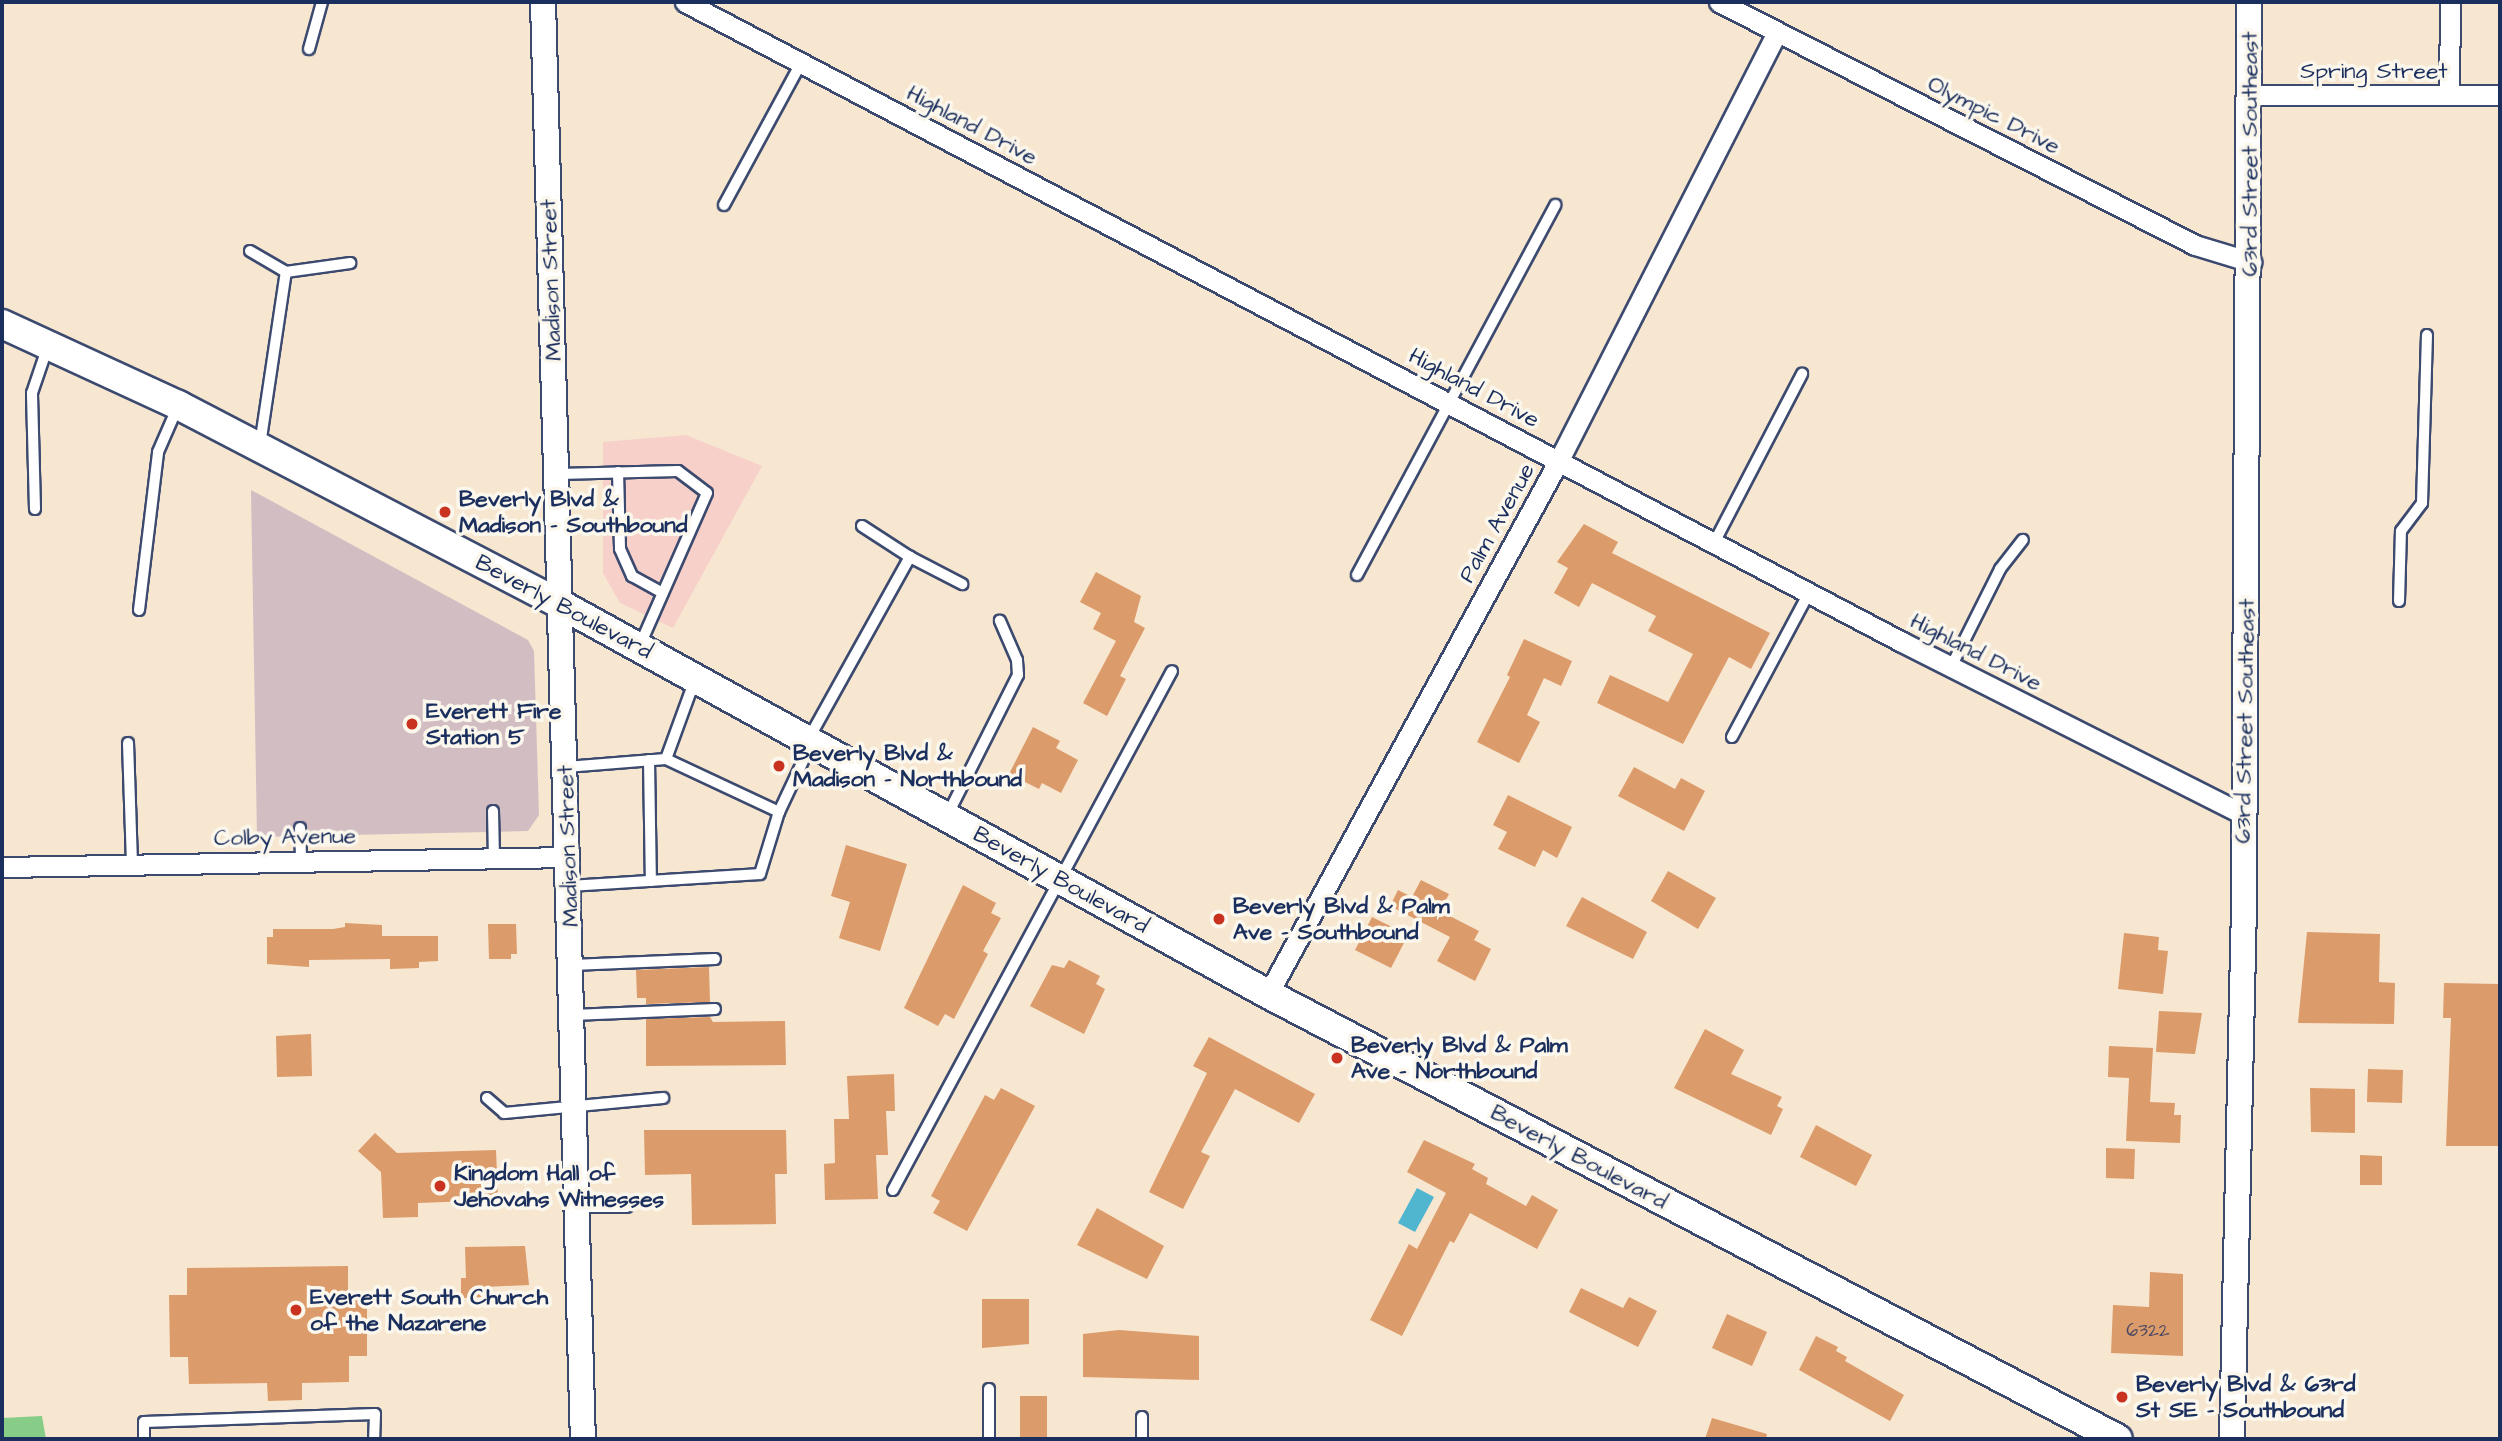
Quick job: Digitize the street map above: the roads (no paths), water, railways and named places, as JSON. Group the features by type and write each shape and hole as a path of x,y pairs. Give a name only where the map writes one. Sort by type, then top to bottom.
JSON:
{"main road":[{"name":"Beverly Boulevard","path":"2,324 178,405 560,604 1268,994 2118,1439"}],"street":[{"name":"Madison Street","path":"544,2 583,1439"},
{"name":"Highland Drive","path":"685,2 1809,593 2242,814"},
{"name":"Olympic Drive","path":"1719,2 2195,245 2251,262"},
{"name":"63rd Street Southeast","path":"2232,1439 2251,262 2249,2"},
{"path":"2449,95 2450,2"},
{"name":"Palm Avenue","path":"1268,994 1559,460 1777,33"},
{"name":"Spring Street","path":"2248,95 2500,95"},
{"name":"Colby Avenue","path":"2,867 569,857"}],"lane":[{"path":"309,49 322,2"},
{"path":"724,205 800,63"},
{"path":"1357,575 1447,402 1555,205"},
{"path":"250,251 286,272 350,263"},
{"path":"259,447 286,272"},
{"path":"2399,601 2401,531 2423,503 2427,335"},
{"path":"35,509 32,393 48,345"},
{"path":"1714,543 1802,374"},
{"path":"139,610 158,452 178,405"},
{"path":"556,474 678,471 707,493 639,647"},
{"path":"618,472 620,549 632,576 663,593"},
{"path":"862,526 910,557 962,584"},
{"path":"1951,667 2000,569 2023,540"},
{"path":"570,886 760,874 779,812 810,742 910,557"},
{"path":"1732,737 1809,593"},
{"path":"947,817 1018,675 1017,660 1000,621"},
{"path":"893,1191 1063,881 1172,671"},
{"path":"666,759 695,679"},
{"path":"128,743 132,864"},
{"path":"566,767 666,759 779,812"},
{"path":"649,760 652,881"},
{"path":"493,811 494,858"},
{"path":"300,828 301,862"},
{"path":"572,965 715,959"},
{"path":"573,1015 715,1009"},
{"path":"487,1098 504,1113 663,1098"},
{"path":"578,1207 627,1207"},
{"path":"989,1389 989,1439"},
{"path":"144,1439 144,1422 375,1414 374,1439"},
{"path":"1142,1417 1142,1439"}],"water":[{"path":"1417,1188 1434,1197 1415,1232 1398,1223"}],"place":[{"name":"Beverly Blvd & Madison - Southbound","path":"445,512"},
{"name":"Everett Fire Station 5","path":"412,724"},
{"name":"Beverly Blvd & Madison - Northbound","path":"779,766"},
{"name":"Beverly Blvd & Palm Ave - Southbound","path":"1219,919"},
{"name":"Beverly Blvd & Palm Ave - Northbound","path":"1337,1058"},
{"name":"Kingdom Hall of Jehovahs Witnesses","path":"440,1186"},
{"name":"Everett South Church of the Nazarene","path":"296,1310"},
{"name":"Beverly Blvd & 63rd St SE - Southbound","path":"2122,1397"}]}
